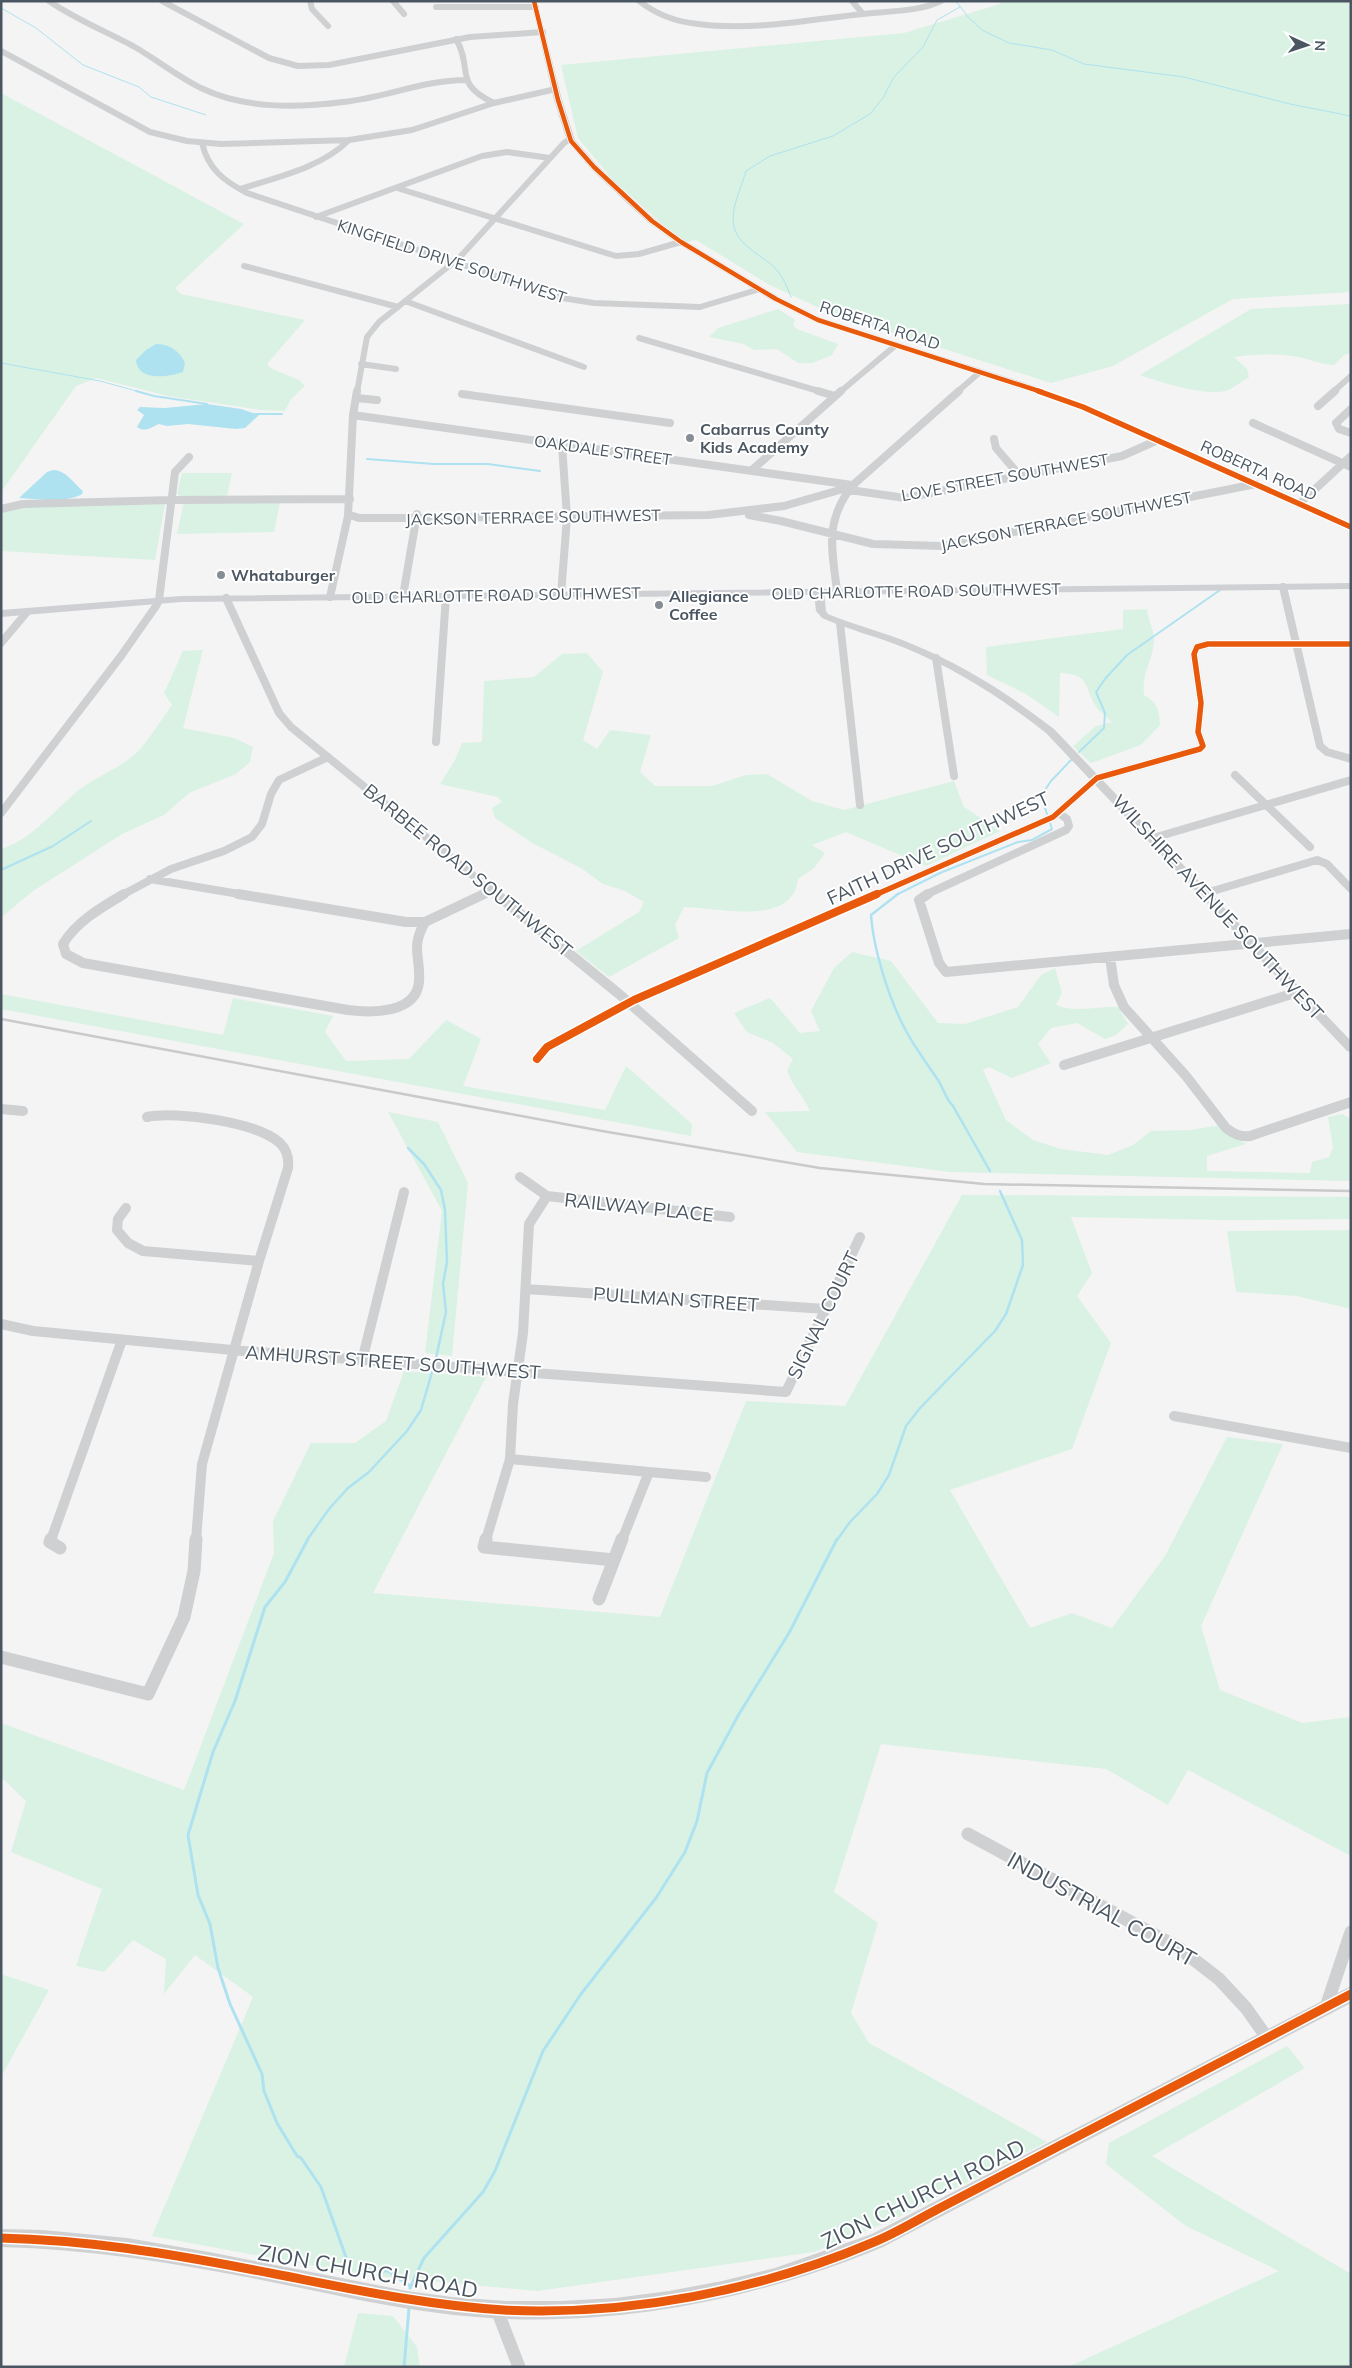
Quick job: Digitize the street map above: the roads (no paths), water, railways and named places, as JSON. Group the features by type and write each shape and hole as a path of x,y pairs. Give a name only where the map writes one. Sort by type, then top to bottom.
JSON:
{"main road":[{"name":"OLD CHARLOTTE ROAD SOUTHWEST","path":"1,614 159,600 226,598 1351,586"}],"street":[{"path":"49,1 134,47 201,88 245,101 289,105 339,103 378,96 436,80 466,80"},
{"path":"162,1 269,58 298,66 329,65 494,34 542,32"},
{"path":"310,1 312,9 328,26"},
{"path":"393,1 404,14"},
{"path":"639,1 644,6 668,17 709,25 748,26 931,6 941,1"},
{"path":"852,1 863,14"},
{"path":"436,7 535,4"},
{"name":"ROBERTA ROAD","path":"535,4 570,140 594,167 632,204 681,242 760,289 818,320 1083,407 1351,527"},
{"path":"456,40 460,46 466,80 477,94 494,103"},
{"path":"1,51 150,132 170,138 202,143 280,144 349,140 421,127 494,103 556,89"},
{"path":"240,189 320,160 341,149 349,140"},
{"path":"330,597 350,516 353,415 364,348 370,332 453,262 496,219 564,143 570,140"},
{"name":"KINGFIELD DRIVE SOUTHWEST","path":"202,143 204,156 210,167 218,175 240,189 316,217 562,298 594,303 700,307 760,289"},
{"path":"316,217 492,154 519,153 550,158"},
{"path":"397,188 616,256 640,254 681,242"},
{"path":"244,266 398,307"},
{"path":"405,301 584,367"},
{"path":"639,338 835,396"},
{"path":"752,470 896,345"},
{"path":"361,364 396,369"},
{"path":"837,592 831,535 834,513 851,488 980,372"},
{"path":"1318,406 1351,376"},
{"path":"1342,384 1351,387"},
{"path":"462,394 670,423"},
{"path":"356,398 377,400"},
{"path":"1351,409 1336,423 1339,429 1351,433"},
{"name":"OAKDALE STREET","path":"353,415 562,445 832,480 851,488"},
{"path":"1253,423 1351,467"},
{"path":"994,439 996,448 1020,476"},
{"name":"LOVE STREET SOUTHWEST","path":"851,488 888,497 905,498 1122,456 1158,440"},
{"path":"561,595 566,514 562,445"},
{"path":"1299,504 1351,456"},
{"path":"1,813 121,656 159,600 175,472 189,457"},
{"name":"JACKSON TERRACE SOUTHWEST","path":"728,513 784,521 831,535 886,546 943,546 1256,484"},
{"name":"JACKSON TERRACE SOUTHWEST","path":"350,516 359,518 728,513 784,506 851,488"},
{"path":"1,509 23,504 171,500 350,499"},
{"path":"403,596 416,516"},
{"path":"1283,587 1320,746 1327,752 1351,759"},
{"name":"WILSHIRE AVENUE SOUTHWEST","path":"819,592 821,610 825,616 936,658 988,686 1022,708 1050,731 1097,778 1351,1048"},
{"path":"436,742 446,596"},
{"name":"BARBEE ROAD SOUTHWEST","path":"226,598 279,713 292,727 629,1003 752,1111"},
{"path":"1,643 27,612"},
{"path":"840,623 860,805"},
{"name":"FAITH DRIVE SOUTHWEST","path":"537,1059 547,1047 629,1003 1053,817 1097,778 1204,746 1198,732 1201,703 1194,654 1197,647 1208,644 1351,644"},
{"path":"936,658 954,776"},
{"path":"328,757 279,780 273,786 263,823 250,839 150,878 117,898 68,935 63,946 70,957 84,962 348,1010 375,1012 402,1004 412,997 418,987 416,945 425,922"},
{"path":"1234,775 1310,847"},
{"path":"1153,838 1351,780"},
{"path":"1053,817 1069,823 1066,830 921,897 919,900 939,963 946,972 1351,934"},
{"path":"1206,893 1317,860 1327,864 1351,889"},
{"path":"150,878 406,922 425,922 492,890"},
{"path":"1110,957 1114,985 1119,998 1226,1128 1234,1134 1244,1137 1351,1102"},
{"path":"1064,1065 1298,992"},
{"path":"1,1109 23,1111"},
{"path":"1,1657 148,1694 184,1617 194,1571 202,1464 259,1261 288,1168 288,1156 274,1137 256,1128 174,1115 162,1114 146,1117"},
{"path":"520,1177 547,1196 528,1224 523,1333 516,1371 510,1459 484,1547 614,1560"},
{"path":"362,1361 404,1192"},
{"name":"RAILWAY PLACE","path":"547,1196 730,1217"},
{"path":"126,1208 118,1219 116,1230 128,1243 143,1251 259,1261"},
{"name":"SIGNAL COURT","path":"786,1392 860,1237"},
{"name":"PULLMAN STREET","path":"526,1289 826,1309"},
{"name":"AMHURST STREET SOUTHWEST","path":"2,1329 234,1351 786,1392"},
{"path":"60,1548 50,1542 122,1340"},
{"path":"1174,1416 1351,1448"},
{"path":"510,1459 706,1477"},
{"path":"599,1599 649,1472"},
{"name":"INDUSTRIAL COURT","path":"968,1834 1180,1948 1219,1979 1246,2008 1268,2039"},
{"path":"1326,2007 1351,1932"},
{"name":"ZION CHURCH ROAD","path":"1,2238 48,2238 129,2247 399,2298 452,2306 497,2310 545,2311 600,2309 656,2302 755,2283 829,2261 877,2241 1268,2039 1351,1994"},
{"path":"497,2310 519,2367"}],"water":[{"path":"156,344 165,345 177,352 185,363 183,372 155,376 142,372 136,360 146,350"},
{"path":"207,404 241,409 259,415 245,428 236,429 188,424 167,426 159,424 146,429 137,427 144,415 137,410 140,407 165,408"},
{"path":"53,470 66,475 83,491 82,494 59,500 19,498 47,472"}],"waterway":[{"path":"956,1 968,17 982,30 1009,43 1052,50 1084,64 1184,77 1290,104 1351,116"},
{"path":"791,297 781,275 742,242 734,227 735,205 746,171 770,156 833,136 870,114 883,98 894,77 923,47 937,20 960,7"},
{"path":"1,8 36,28 83,65 139,87 151,97 206,115"},
{"path":"1,363 100,381 140,392"},
{"path":"136,391 154,396 207,404 206,406"},
{"path":"254,414 282,414"},
{"path":"367,459 434,464 488,464 540,471"},
{"path":"1079,752 1104,728 1105,713 1096,692 1105,679 1127,655 1220,590"},
{"path":"898,894 940,873 1018,842 1032,840 1052,829 1041,796 1051,781 1072,759"},
{"path":"1,870 53,846 91,821"},
{"path":"898,894 871,915 878,956 887,986 897,1013 907,1032 940,1083 990,1171"},
{"path":"408,1148 424,1164 441,1190 445,1210 447,1262 443,1284 446,1312 436,1358"},
{"path":"837,1540 850,1522 877,1494 889,1475 906,1426 920,1408 995,1331 1006,1314 1023,1265 1022,1240 1000,1191"},
{"path":"307,1540 329,1509 348,1488 369,1472 407,1431 421,1410 432,1372"},
{"path":"308,1539 285,1582 265,1607 235,1701 213,1752 188,1835 198,1895 210,1924 218,1968 230,2004 262,2074 264,2091 277,2123 297,2156 301,2158 321,2187 347,2260"},
{"path":"410,2288 424,2258 483,2192 495,2171 543,2051 581,1994 656,1898 685,1852 697,1821 707,1773 739,1714 789,1633 837,1539"},
{"path":"366,2268 372,2271 388,2271 410,2286"},
{"path":"404,2367 409,2308"}],"railway":[{"path":"1,1019 602,1131 820,1168 984,1184 1351,1191"}],"place":[{"name":"Cabarrus County Kids Academy","path":"690,438"},
{"name":"Whataburger","path":"221,575"},
{"name":"Allegiance Coffee","path":"659,605"}]}
